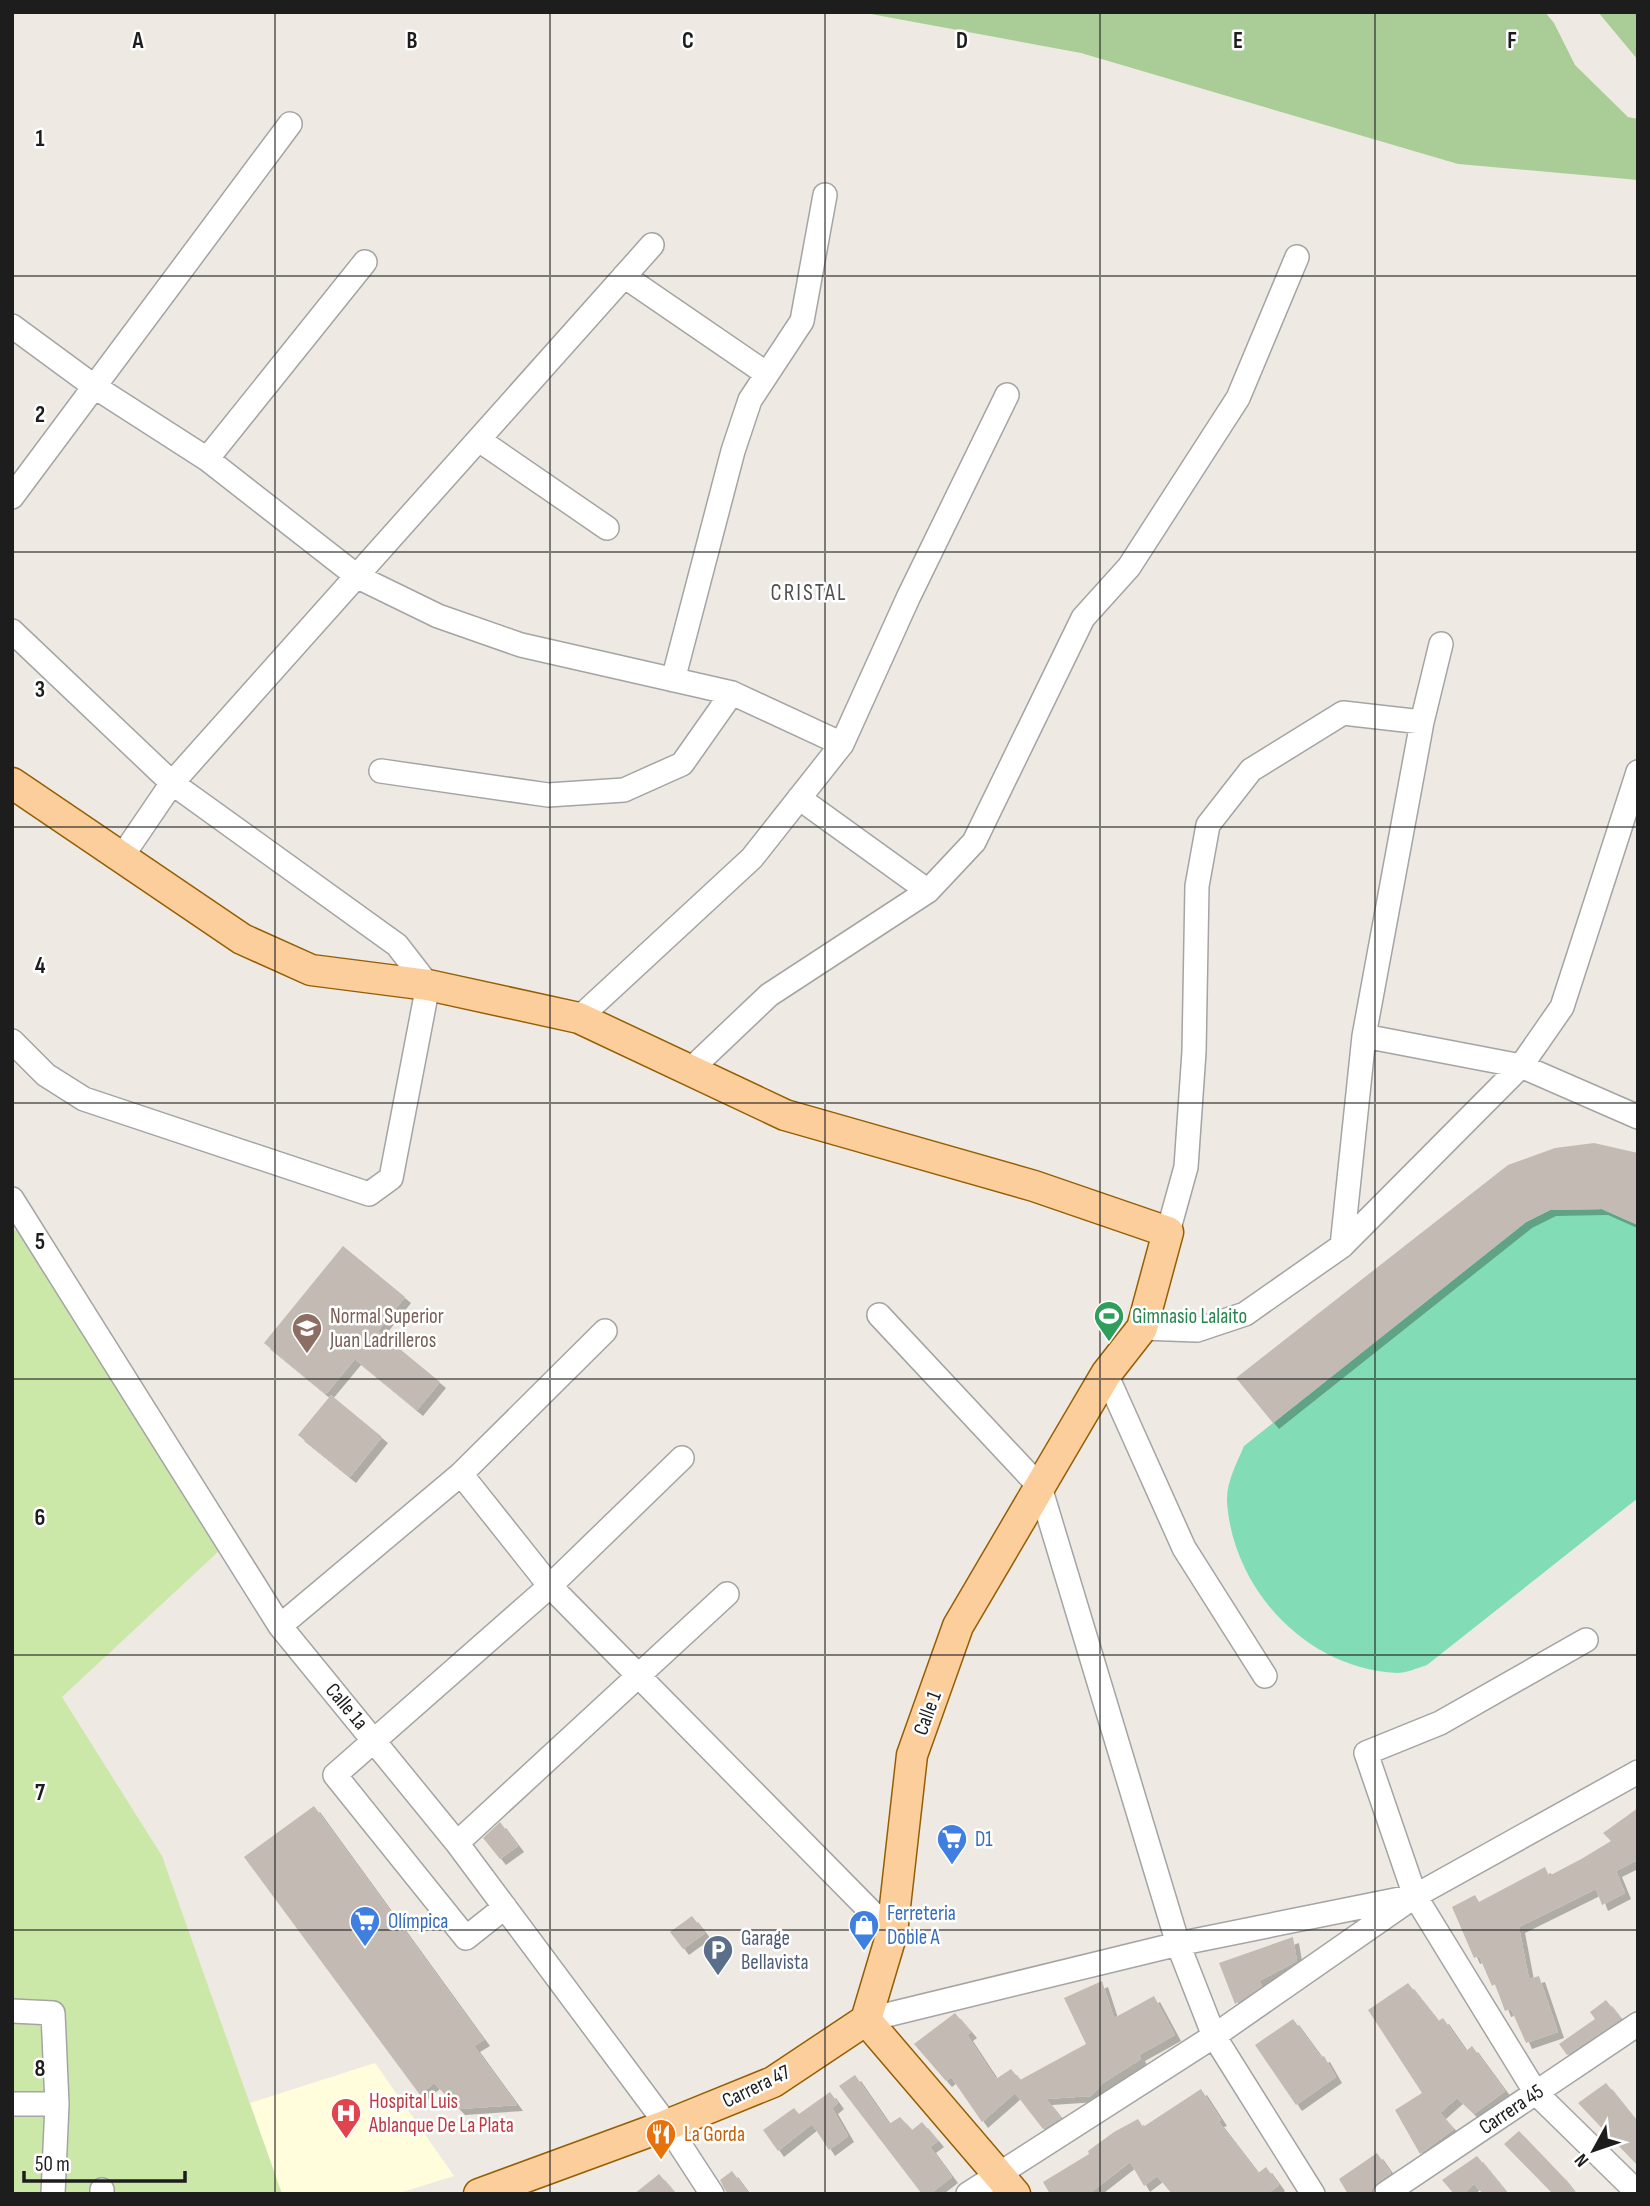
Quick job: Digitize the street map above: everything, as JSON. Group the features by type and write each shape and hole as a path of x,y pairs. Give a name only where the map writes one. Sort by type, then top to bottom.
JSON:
{"main road":[{"path":"12,783 242,939 311,970 428,985 579,1018 785,1115 1034,1186 1168,1232"},
{"name":"Calle 1","path":"866,2020 892,1933 912,1755 958,1626 1106,1374 1142,1328 1168,1232"},
{"path":"866,2020 1007,2184"},
{"name":"Carrera 47","path":"479,2194 667,2125 773,2082 866,2020"}],"street":[{"path":"12,497 290,124"},
{"path":"673,680 733,451 750,400 802,321 825,195"},
{"path":"121,858 172,783 652,245"},
{"path":"689,1071 769,995 928,891 974,842 1083,618 1129,568 1238,398 1297,257"},
{"path":"207,459 365,262"},
{"path":"624,276 767,374"},
{"path":"12,326 95,387 207,459 358,576 438,616 521,645 732,693 842,744"},
{"path":"579,1018 752,858 842,744 908,598 1007,396"},
{"path":"479,440 607,528"},
{"path":"12,631 172,783 397,945 428,985 391,1178 369,1194 84,1099 46,1075 12,1041"},
{"path":"1342,1246 1364,1036 1422,722 1441,643"},
{"path":"381,771 548,794 624,790 682,764 732,693"},
{"path":"1168,1232 1186,1167 1194,1052 1197,886 1208,825 1251,770 1343,713 1422,722"},
{"path":"1142,1328 1197,1330 1245,1314 1342,1246 1521,1066 1562,1007 1638,772"},
{"path":"799,798 928,891"},
{"path":"1364,1036 1521,1066 1638,1117"},
{"name":"Calle 1a","path":"12,1199 280,1626 375,1739 457,1843 667,2125 712,2194"},
{"path":"879,1315 1040,1487 1178,1944 1214,2036 1313,2194"},
{"path":"280,1626 461,1474 605,1331"},
{"path":"1106,1374 1184,1548 1265,1676"},
{"path":"505,1907 466,1938 335,1775 550,1586 682,1458"},
{"path":"461,1474 550,1586 641,1675 892,1933"},
{"path":"457,1843 727,1594"},
{"path":"1586,1640 1440,1723 1366,1753 1415,1896 1536,2093 1638,2193"},
{"path":"968,2194 1007,2184 1415,1896 1638,1772"},
{"path":"866,2020 1178,1944 1415,1896"},
{"path":"12,2011 53,2013 57,2104 53,2194"},
{"name":"Carrera 45","path":"1385,2194 1638,2024"},
{"path":"12,2104 57,2104"}],"shaded area":[{"name":"Hospital Luis Ablanque De La Plata","path":"375,2063 454,2176 396,2194 282,2194 250,2103"}],"green space":[{"path":"860,12 1545,12 1554,23 1575,65 1628,117 1638,119 1638,180 1458,164 1081,53"},
{"path":"1598,12 1638,12 1638,60"},
{"path":"1602,1209 1638,1225 1638,1498 1427,1665 1397,1673 1364,1668 1333,1657 1305,1640 1280,1619 1260,1594 1243,1565 1232,1534 1227,1502 1228,1487 1244,1446 1526,1222 1550,1210"},
{"path":"19,1228 50,1269 219,1551 62,1697 162,1856 282,2194 12,2194 12,1232"}],"building":[{"path":"1594,1143 1638,1153 1638,1225 1602,1209 1550,1210 1526,1222 1273,1423 1236,1378 1508,1165 1555,1148"},
{"path":"343,1246 405,1297 378,1331 440,1382 417,1410 355,1359 326,1394 264,1343"},
{"path":"331,1395 382,1437 350,1477 298,1435"},
{"name":"Olímpica","path":"314,1806 484,2040 474,2046 517,2105 459,2109 434,2083 420,2095 244,1857"},
{"path":"1638,1808 1638,1860 1616,1871 1625,1893 1602,1905 1596,1889 1519,1927 1529,1979 1539,1976 1558,2032 1526,2043 1511,2009 1505,2011 1495,1984 1492,1986 1479,1956 1474,1958 1452,1907 1475,1895 1479,1902 1545,1867 1549,1876 1583,1858 1611,1841 1603,1833"},
{"path":"500,1822 518,1846 500,1859 483,1838"},
{"path":"692,1916 705,1933 683,1949 670,1932"},
{"path":"1293,1937 1297,1961 1259,1981 1262,1986 1235,2004 1219,1963"},
{"path":"1102,1981 1114,2018 1154,1996 1175,2035 1139,2055 1141,2059 1103,2083 1091,2096 1046,2099 1061,2118 1043,2129 1015,2093 982,2122 951,2077 946,2081 914,2044 955,2013 971,2032 967,2035 996,2079 1011,2069 1020,2080 1086,2044 1064,1998"},
{"path":"1408,1983 1438,2021 1443,2018 1466,2051 1472,2046 1505,2091 1474,2114 1457,2098 1440,2113 1454,2129 1420,2154 1395,2110 1422,2093 1368,2010"},
{"path":"1606,2000 1621,2019 1567,2055 1559,2044 1595,2019 1590,2012"},
{"path":"1293,2019 1321,2057 1324,2056 1336,2077 1296,2105 1255,2045"},
{"path":"855,2075 889,2124 900,2117 912,2130 922,2122 938,2141 930,2147 952,2177 930,2194 922,2194 839,2086"},
{"path":"1606,2083 1638,2123 1638,2166 1578,2103"},
{"path":"1201,2089 1221,2120 1218,2121 1258,2173 1266,2167 1279,2185 1267,2194 1172,2194 1157,2176 1144,2186 1130,2162 1089,2194 1050,2194 1043,2182 1089,2154 1088,2151 1114,2132 1138,2119 1143,2127"},
{"path":"830,2092 838,2103 832,2108 848,2136 829,2150 812,2124 778,2151 763,2130 794,2108 799,2114"},
{"path":"1519,2131 1576,2194 1553,2194 1504,2144"},
{"path":"1377,2153 1391,2173 1377,2183 1369,2194 1348,2194 1339,2179"},
{"path":"1477,2156 1508,2194 1483,2194 1474,2184 1463,2194 1454,2194 1442,2180"},
{"path":"732,2171 749,2194 728,2194 725,2190 720,2180"},
{"path":"659,2174 676,2194 634,2194"}],"place":[{"name":"Gimnasio Lalaito","path":"1109,1343"},
{"name":"Normal Superior Juan Ladrilleros","path":"307,1355"},
{"name":"D1","path":"952,1866"},
{"name":"Olímpica","path":"365,1948"},
{"name":"Ferreteria Doble A","path":"864,1952"},
{"name":"Garage Bellavista","path":"718,1977"},
{"name":"Hospital Luis Ablanque De La Plata","path":"346,2140"},
{"name":"La Gorda","path":"661,2161"}],"district":[{"name":"CRISTAL","path":"809,592"}]}
